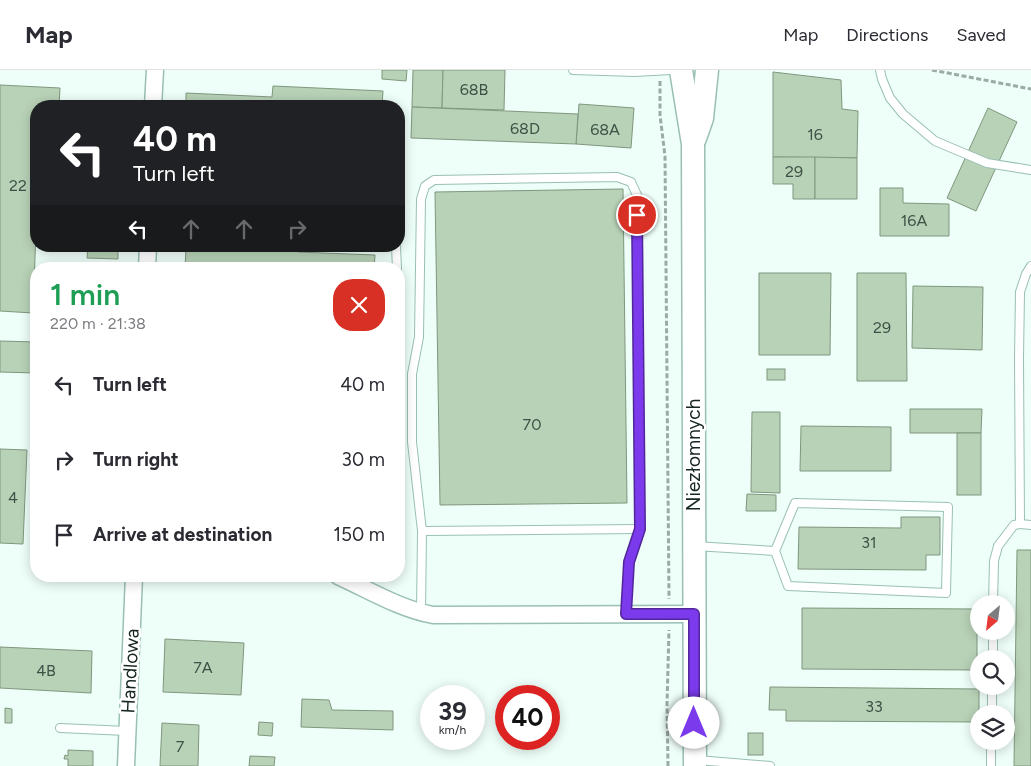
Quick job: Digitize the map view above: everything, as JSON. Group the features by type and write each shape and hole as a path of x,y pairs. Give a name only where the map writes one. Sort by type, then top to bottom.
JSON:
{"street":[{"path":"154,100 155,70"},
{"name":"Niezłomnych","path":"680,70 693,144 695,763"},
{"name":"Niezłomnych","path":"693,144 702,118 707,70"},
{"name":"Handlowa","path":"126,766 134,582"},
{"path":"351,582 421,613 433,615 694,614"}],"lane":[{"path":"573,70 635,72 670,70"},
{"path":"880,70 890,98 903,114 935,141 988,163 1031,170"},
{"path":"421,613 422,531 412,442 412,374 419,337 421,200 425,186 434,180 617,177 631,182 637,195 640,529 629,562 626,614"},
{"path":"1020,524 1020,292 1031,266"},
{"path":"795,503 948,507 946,593 788,586 774,551 795,503"},
{"path":"993,595 994,561 998,546 1014,525 1031,525"},
{"path":"422,531 640,529"},
{"path":"693,546 774,551"},
{"path":"60,728 127,731"},
{"path":"991,750 991,766"},
{"path":"695,763 770,766"}],"path":[{"path":"660,70 660,115 665,156 669,613 668,766"},
{"path":"932,70 1031,88"}],"building":[{"path":"382,70 407,70 406,81 382,79"},
{"path":"413,70 443,70 442,108 412,107"},
{"path":"443,70 505,70 504,110 442,108"},
{"path":"773,72 841,80 842,109 858,111 857,158 773,157"},
{"path":"0,85 60,88 59,100 30,100 30,252 35,252 35,262 30,262 30,313 0,311"},
{"path":"273,86 383,91 382,100 186,100 186,93 272,97"},
{"path":"579,104 634,108 631,148 576,144"},
{"path":"412,107 578,114 576,144 411,138"},
{"path":"988,108 1017,122 976,211 947,198"},
{"path":"773,157 815,157 815,199 793,199 793,184 773,184"},
{"path":"815,157 857,158 857,199 815,199"},
{"path":"880,188 903,188 903,203 949,204 949,236 880,236"},
{"path":"623,189 627,503 440,505 435,192"},
{"path":"88,252 118,252 118,259 87,258"},
{"path":"186,252 298,252 375,255 374,262 185,262"},
{"path":"759,273 831,273 830,355 759,355"},
{"path":"857,273 906,273 907,381 857,381"},
{"path":"913,286 983,287 982,350 912,348"},
{"path":"0,341 30,342 30,373 0,372"},
{"path":"767,369 785,369 785,380 767,380"},
{"path":"910,409 982,409 981,433 910,433"},
{"path":"752,412 780,412 780,493 751,492"},
{"path":"801,426 891,427 891,471 800,471"},
{"path":"957,433 981,433 981,495 957,495"},
{"path":"0,449 27,450 23,544 0,543"},
{"path":"747,494 776,495 776,511 746,511"},
{"path":"901,517 940,517 940,555 926,555 926,570 798,569 799,527 901,528"},
{"path":"1017,550 1031,550 1031,766 1014,766"},
{"path":"802,608 970,609 970,640 977,640 977,650 970,650 970,670 802,669"},
{"path":"165,639 244,643 241,695 163,692"},
{"path":"0,647 92,651 91,693 0,688"},
{"path":"770,687 970,689 970,695 979,695 979,705 970,705 970,722 786,721 786,710 769,710"},
{"path":"302,699 329,700 332,710 393,711 393,730 301,727"},
{"path":"5,708 12,709 12,723 5,723"},
{"path":"259,722 273,723 272,736 258,735"},
{"path":"162,723 199,725 198,766 160,766"},
{"path":"748,733 763,733 763,755 748,755"},
{"path":"68,750 93,751 93,766 68,766 68,759 64,759 65,755 68,756"},
{"path":"250,756 275,757 274,766 249,766"}],"route":[{"path":"637,215 640,529 629,562 626,614 694,614 694,723"}]}
